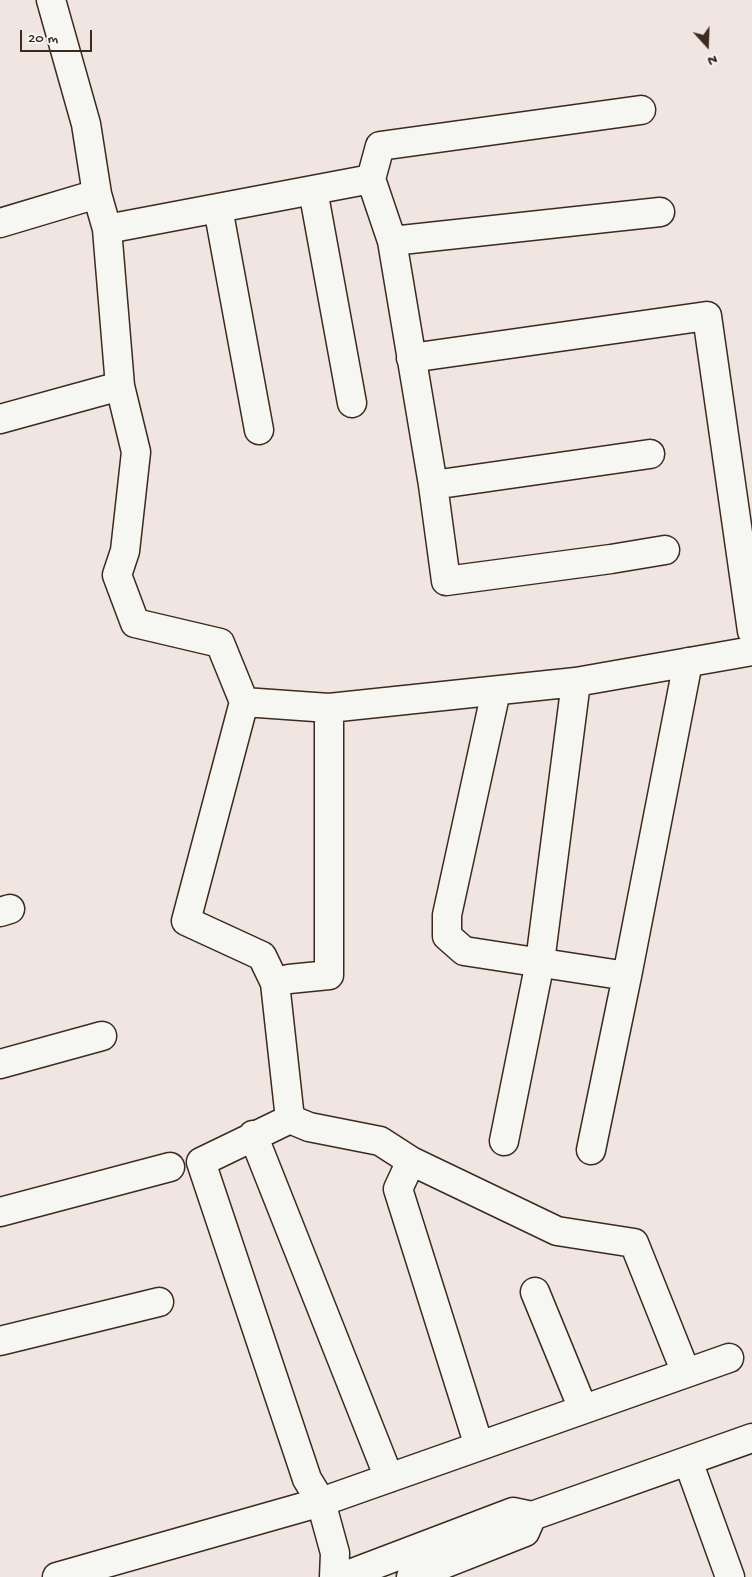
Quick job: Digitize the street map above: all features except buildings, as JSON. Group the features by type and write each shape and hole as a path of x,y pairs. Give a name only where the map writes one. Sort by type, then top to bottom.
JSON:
{"street":[{"path":"51,0 86,124 97,194 107,229 120,386 136,452 125,551 117,575 135,623 220,643 244,702 186,921 262,956 275,983 290,1119"},
{"path":"641,110 380,146 371,179 392,241 433,486 446,581 665,550"},
{"path":"107,229 371,179"},
{"path":"313,190 352,403"},
{"path":"0,223 97,194"},
{"path":"218,208 259,430"},
{"path":"392,241 660,212"},
{"path":"411,358 707,316 752,631"},
{"path":"0,419 120,386"},
{"path":"433,486 650,454"},
{"path":"244,702 329,708 576,682 752,651"},
{"path":"591,1150 688,662"},
{"path":"504,1141 540,962 576,682"},
{"path":"496,690 447,915 447,936 464,951 627,976"},
{"path":"275,983 289,979 329,975 329,708"},
{"path":"0,1064 102,1036"},
{"path":"334,1577 336,1553 321,1502 307,1480 201,1162 253,1135 290,1119 308,1127 380,1141 411,1161 556,1231 634,1243 686,1373"},
{"path":"253,1135 388,1478"},
{"path":"411,1161 398,1189 479,1446"},
{"path":"0,1212 170,1167"},
{"path":"536,1292 583,1409"},
{"path":"0,1341 160,1302"},
{"path":"57,1577 321,1502 728,1358"},
{"path":"342,1577 513,1512 532,1516 752,1438"},
{"path":"688,1461 730,1577"},
{"path":"411,1577 524,1532 532,1516"}]}
